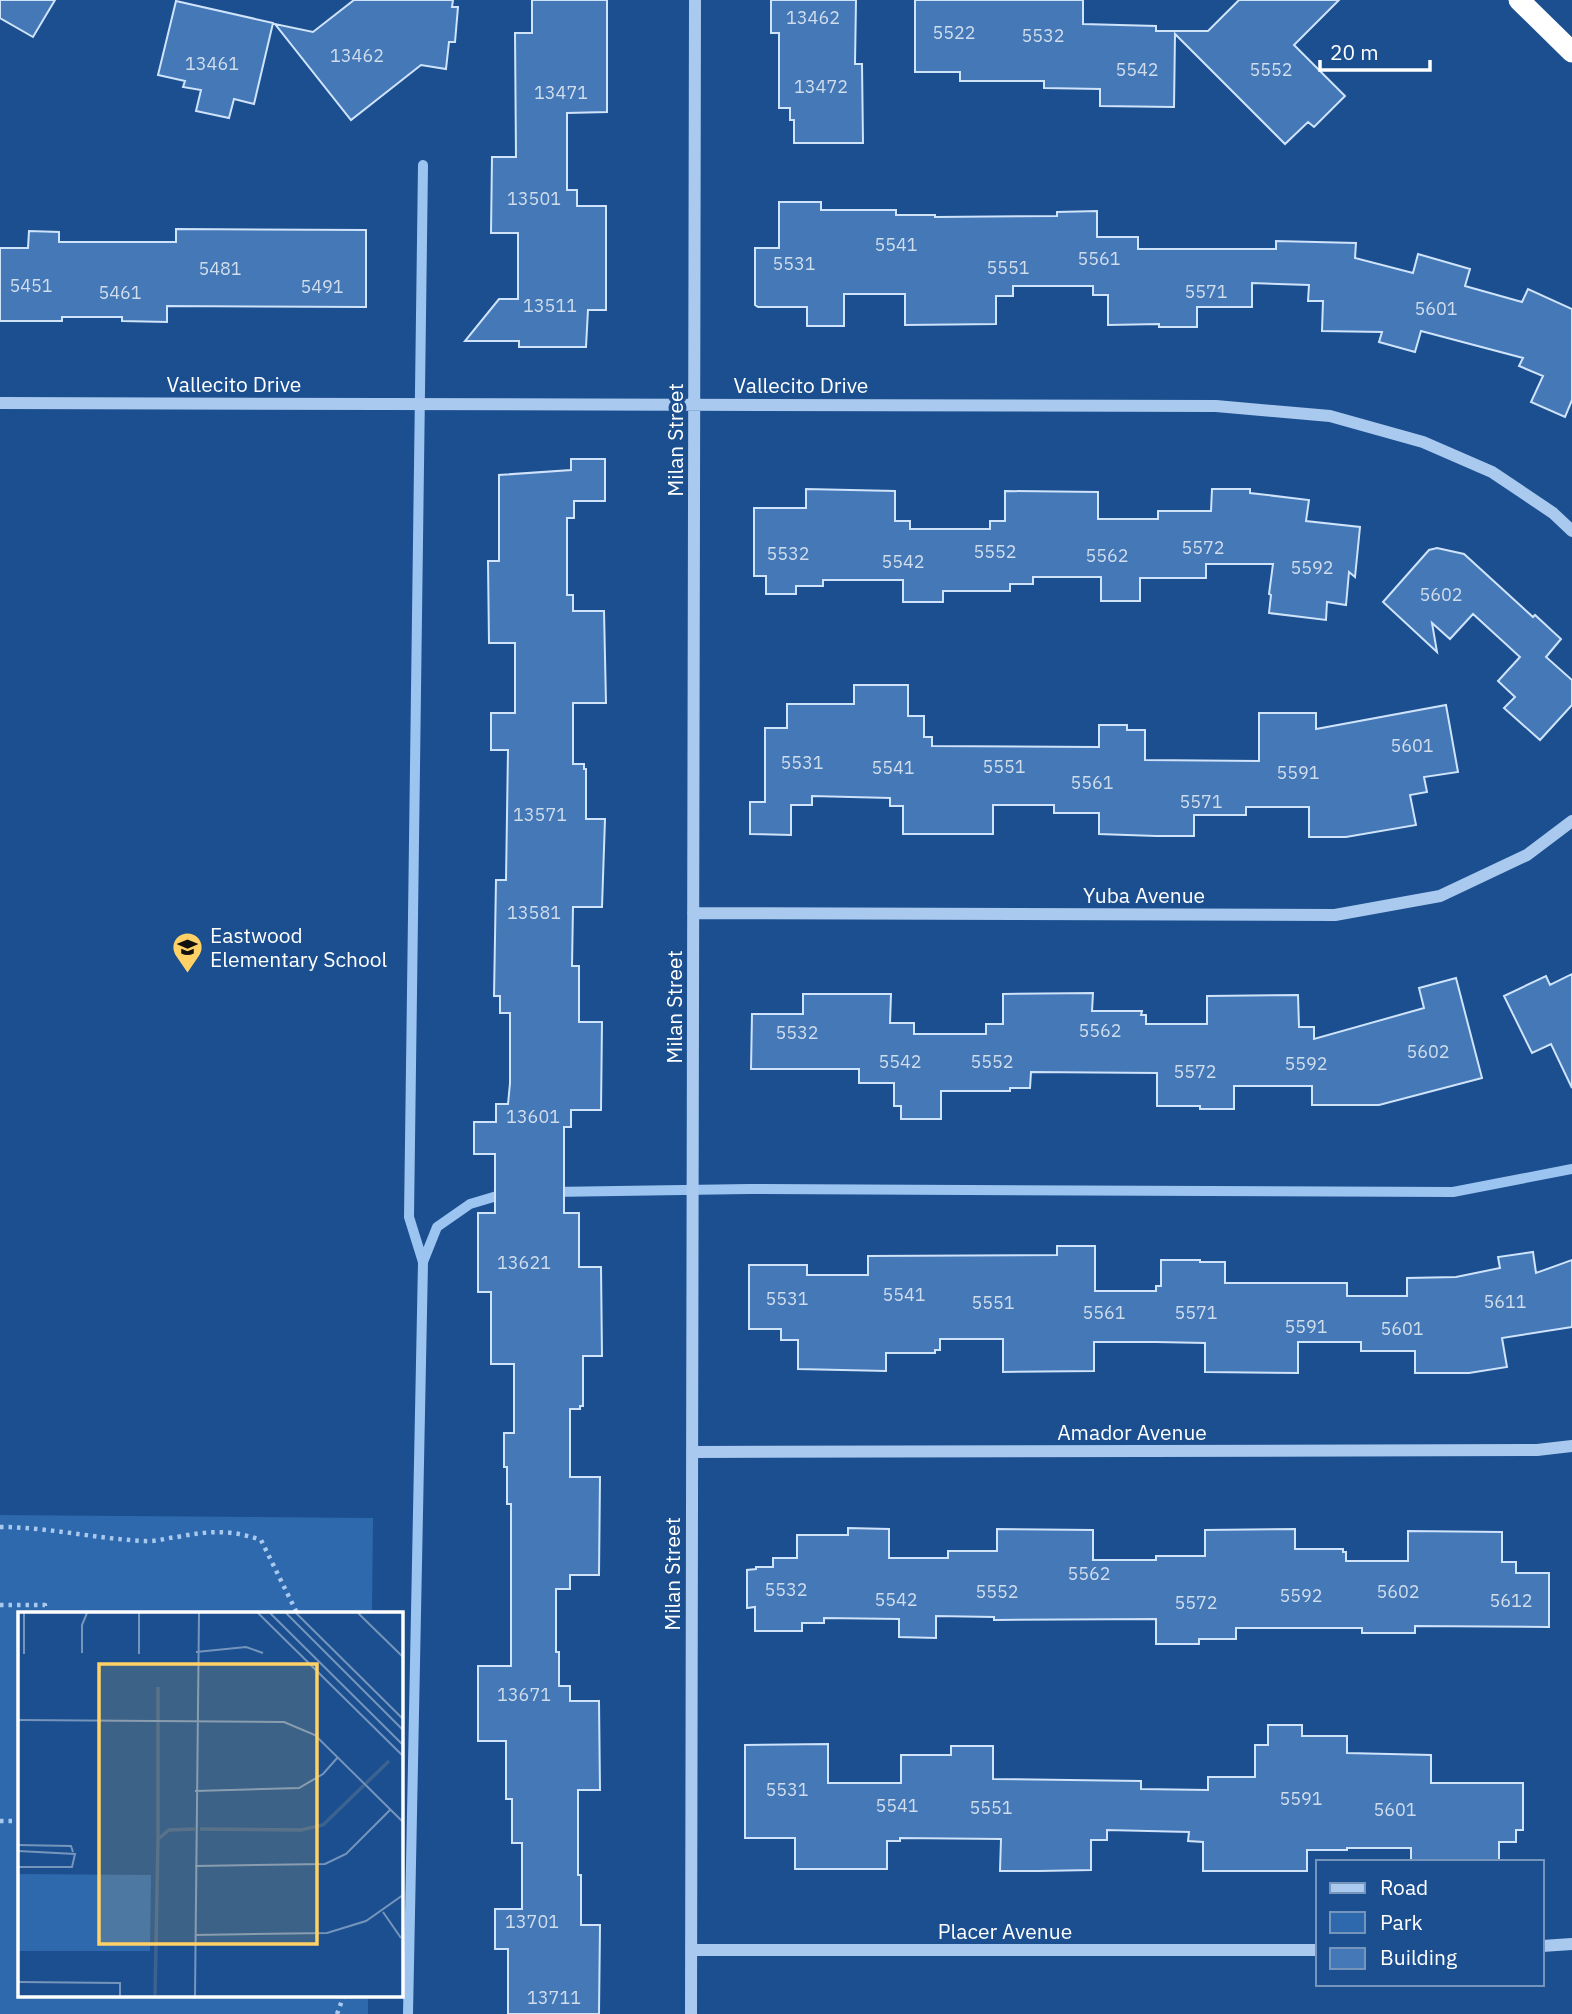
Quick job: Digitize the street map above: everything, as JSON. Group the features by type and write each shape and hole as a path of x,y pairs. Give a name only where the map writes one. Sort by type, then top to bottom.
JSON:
{"highway":[{"path":"1519,0 1572,52"}],"street":[{"name":"Milan Street","path":"691,2014 695,0"},
{"name":"Vallecito Drive","path":"0,403 1216,406 1330,416 1423,442 1492,472 1553,513 1572,531"},
{"name":"Yuba Avenue","path":"693,913 1335,915 1440,896 1527,855 1572,821"},
{"name":"Amador Avenue","path":"692,1452 1537,1451 1572,1446"},
{"path":"1544,1946 1572,1944"},
{"name":"Placer Avenue","path":"691,1950 1316,1950"}],"path":[{"path":"0,1527 35,1527 149,1542 206,1532 239,1532 261,1540 297,1612"},
{"path":"0,1605 45,1605 45,1612"},
{"path":"0,1821 18,1821"},
{"path":"337,2014 344,1996"}],"green space":[{"path":"0,1515 373,1518 372,1612 18,1612 18,1996 368,1996 368,2014 0,2014"}],"building":[{"path":"0,0 55,0 33,37 0,18"},
{"path":"354,0 453,0 452,7 458,7 455,42 449,42 446,69 421,65 351,120 275,24 313,32"},
{"path":"532,0 607,0 607,112 567,113 567,190 577,190 577,206 606,206 606,310 588,310 586,347 519,347 519,341 465,341 499,299 518,299 518,233 491,233 492,157 516,157 515,33 532,33"},
{"path":"771,0 856,0 855,64 862,64 863,143 794,143 794,120 790,120 790,108 779,108 779,33 771,33"},
{"path":"915,0 1083,0 1083,24 1156,26 1156,31 1208,31 1239,0 1339,0 1294,45 1345,96 1314,127 1308,122 1285,144 1175,34 1174,107 1100,106 1100,89 1044,88 1044,81 960,81 960,72 915,72"},
{"path":"176,1 273,23 254,104 234,99 229,118 196,111 201,90 183,87 185,81 158,75"},
{"path":"779,202 821,202 821,210 896,210 896,215 935,217 1057,216 1057,212 1097,211 1097,237 1138,237 1138,249 1276,249 1276,241 1356,243 1355,258 1413,273 1418,254 1470,269 1465,286 1522,302 1528,289 1572,309 1572,400 1565,417 1531,402 1543,376 1519,366 1523,358 1421,331 1415,352 1379,342 1382,332 1322,331 1323,301 1308,301 1309,285 1252,283 1252,307 1197,307 1197,327 1159,327 1159,324 1108,325 1108,295 1093,295 1093,286 1013,286 1013,296 996,296 996,324 905,325 905,294 844,294 844,326 807,326 807,307 755,305 755,248 779,248"},
{"path":"176,229 366,230 366,307 167,306 167,322 122,321 122,317 0,321 0,248 28,248 29,231 59,232 59,242 176,242"},
{"path":"571,459 605,459 605,501 574,501 574,518 567,518 567,595 573,595 573,611 604,611 606,703 573,703 573,764 584,764 586,769 586,819 605,819 602,907 573,907 572,966 579,966 579,1022 602,1022 601,1110 571,1110 571,1127 564,1127 564,1213 579,1213 579,1267 601,1267 602,1356 583,1356 583,1406 580,1406 580,1409 570,1409 570,1477 600,1477 599,1575 570,1575 570,1589 556,1589 556,1652 559,1652 559,1686 570,1686 570,1701 599,1701 600,1790 578,1790 578,1875 581,1875 581,1925 600,1925 599,2014 508,2014 508,1949 495,1949 495,1909 522,1909 522,1843 512,1843 512,1799 506,1799 506,1741 478,1741 478,1666 511,1666 511,1504 507,1504 504,1433 514,1433 514,1364 491,1364 491,1292 478,1292 478,1213 495,1213 495,1154 474,1154 474,1122 496,1122 496,1104 508,1104 510,1083 510,1013 500,1013 500,996 494,996 496,880 506,880 508,750 491,750 491,713 515,713 515,643 489,643 488,561 499,561 499,475 571,470"},
{"path":"806,489 895,491 895,521 910,521 910,529 990,529 990,521 1005,521 1005,491 1098,492 1098,519 1158,519 1158,511 1211,511 1212,489 1250,489 1250,493 1309,500 1306,521 1360,527 1355,577 1349,572 1346,605 1327,602 1326,620 1269,613 1273,564 1206,564 1206,578 1140,578 1140,601 1101,601 1101,577 1033,577 1033,584 1010,584 1010,591 943,591 943,602 903,602 903,580 823,580 823,586 796,586 796,594 766,594 766,576 754,576 754,508 806,508"},
{"path":"1437,548 1464,554 1561,639 1546,657 1572,680 1572,705 1540,740 1504,708 1515,697 1498,681 1520,657 1473,614 1450,639 1432,623 1437,652 1383,602 1429,550"},
{"path":"854,685 908,685 908,716 924,716 924,737 932,737 932,746 1099,747 1099,725 1127,725 1127,730 1145,730 1145,760 1259,761 1259,713 1316,713 1316,729 1446,705 1458,772 1424,777 1427,792 1410,795 1416,825 1346,837 1309,837 1309,807 1246,807 1246,815 1194,815 1194,836 1156,836 1099,834 1099,813 1054,813 1054,805 993,805 993,834 903,834 903,806 890,806 890,798 812,796 812,805 791,805 791,835 750,834 750,802 765,802 765,728 787,728 787,704 854,704"},
{"path":"1572,974 1572,1088 1551,1044 1532,1053 1504,996 1546,976 1550,985"},
{"path":"1456,978 1482,1078 1379,1105 1312,1105 1312,1086 1234,1086 1234,1109 1157,1106 1157,1073 1031,1072 1030,1088 1010,1088 1010,1091 941,1091 941,1119 901,1119 901,1106 894,1106 894,1083 859,1083 859,1069 751,1069 752,1014 803,1014 803,994 891,994 890,1023 914,1023 914,1034 986,1034 986,1024 1003,1024 1003,994 1093,993 1092,1011 1142,1011 1141,1015 1146,1015 1146,1024 1207,1024 1207,996 1298,995 1299,1027 1314,1027 1314,1039 1424,1008 1419,988"},
{"path":"1057,1246 1095,1246 1095,1291 1156,1291 1156,1286 1161,1286 1161,1260 1200,1260 1225,1262 1225,1283 1347,1283 1347,1296 1407,1296 1407,1278 1456,1277 1500,1268 1498,1257 1533,1252 1536,1273 1572,1260 1572,1327 1502,1338 1507,1367 1469,1373 1415,1373 1415,1351 1361,1351 1361,1342 1298,1342 1298,1373 1205,1372 1205,1343 1156,1342 1094,1342 1094,1371 1003,1372 1003,1339 940,1339 940,1350 935,1350 935,1353 886,1353 886,1371 798,1369 798,1340 781,1340 781,1329 749,1329 749,1265 807,1265 807,1275 868,1275 868,1256 1057,1255"},
{"path":"848,1528 889,1529 889,1558 948,1558 948,1551 997,1551 997,1529 1093,1530 1093,1560 1156,1560 1156,1556 1205,1556 1205,1530 1295,1529 1295,1549 1343,1549 1343,1552 1346,1552 1346,1561 1408,1561 1408,1531 1502,1532 1502,1562 1516,1562 1516,1573 1549,1573 1549,1627 1415,1626 1415,1633 1362,1633 1362,1628 1236,1628 1236,1639 1199,1639 1199,1644 1156,1644 1156,1619 994,1620 994,1617 936,1616 936,1638 899,1637 899,1619 824,1618 824,1623 802,1623 802,1631 755,1631 755,1607 747,1608 747,1570 773,1567 773,1558 797,1558 797,1535 848,1535"},
{"path":"1268,1725 1302,1725 1302,1736 1347,1736 1347,1753 1431,1755 1431,1783 1523,1783 1523,1830 1516,1830 1516,1842 1499,1842 1499,1860 1411,1860 1411,1848 1307,1850 1307,1871 1203,1871 1203,1842 1188,1841 1189,1832 1107,1830 1107,1840 1091,1840 1091,1870 1040,1871 1000,1871 1001,1839 900,1838 900,1841 887,1841 887,1869 795,1869 795,1838 745,1838 745,1745 828,1744 828,1783 901,1783 901,1755 951,1755 951,1746 993,1746 993,1779 1141,1781 1141,1789 1208,1790 1208,1777 1255,1777 1255,1745 1268,1745"}],"waterway":[{"path":"423,165 409,1217 423,1262"},
{"path":"551,1192 749,1189 1453,1192 1572,1169"},
{"path":"408,2014 423,1262 437,1227 470,1204 507,1193"}],"place":[{"name":"Eastwood Elementary School","path":"187,974"}]}
